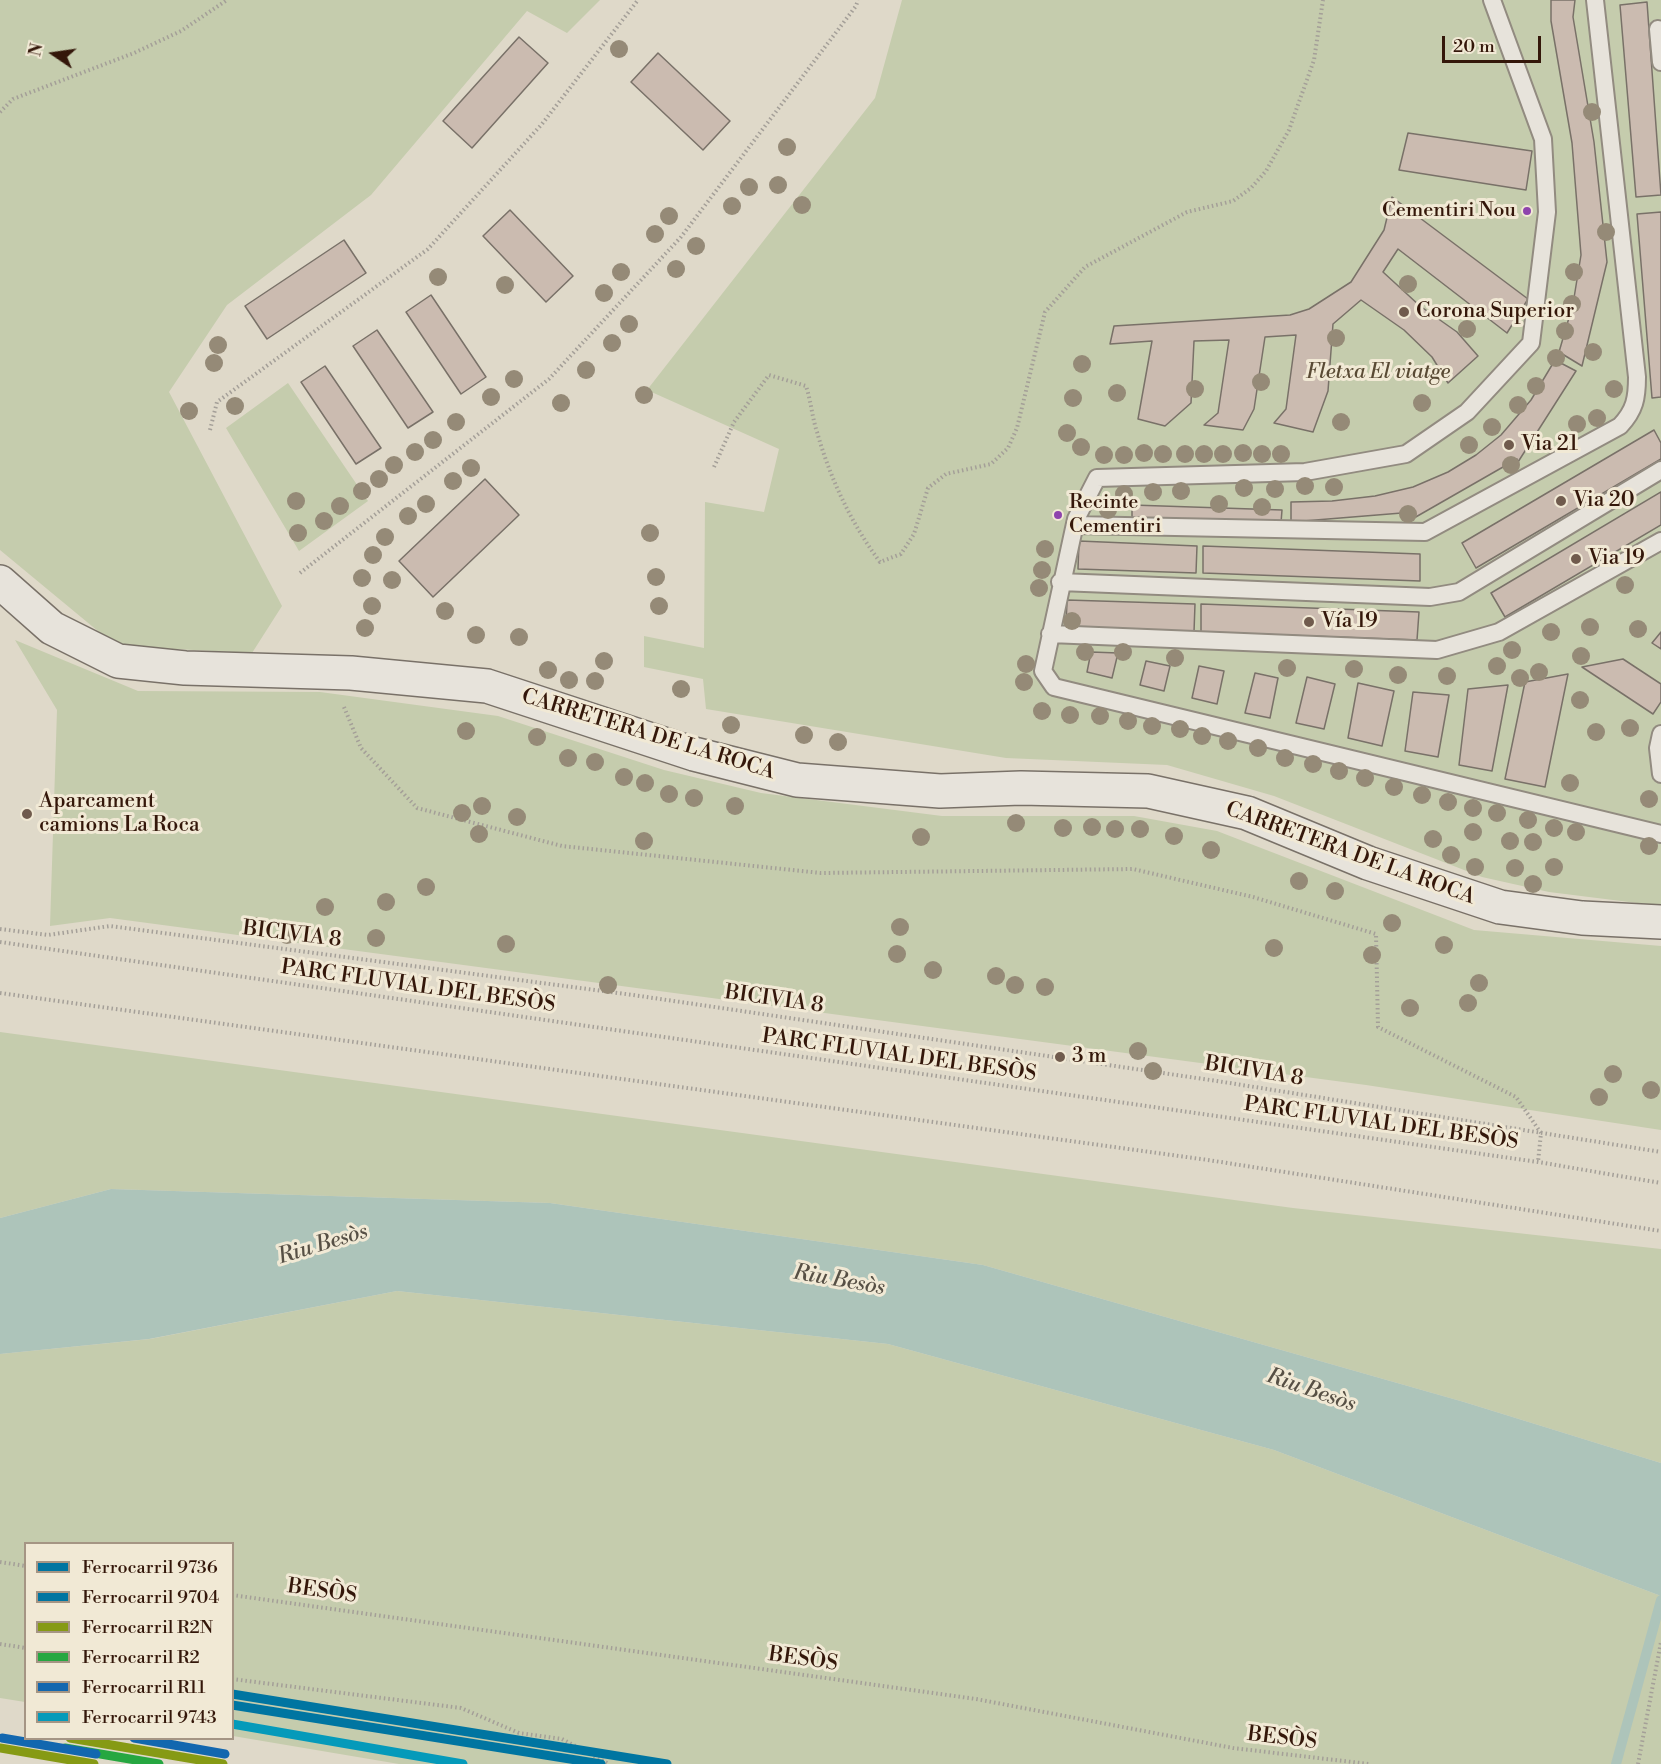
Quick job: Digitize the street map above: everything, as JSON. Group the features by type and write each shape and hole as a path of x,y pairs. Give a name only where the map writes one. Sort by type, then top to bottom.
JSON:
{"street":[{"name":"CARRETERA DE LA ROCA","path":"0,582 52,628 118,660 185,668 351,673 488,686 694,754 797,780 940,791 1021,788 1148,791 1247,813 1368,863 1500,907 1582,918 1661,922"}],"lane":[{"path":"1492,0 1543,139 1547,212 1543,264 1532,343 1467,412 1406,454 1305,472 1097,478 1082,504 1075,525 1060,582 1043,671 1054,687 1661,834"},
{"path":"1075,525 1425,532 1620,426 1631,414 1637,400 1637,377 1595,0"},
{"path":"1658,28 1661,62"},
{"path":"1060,582 1430,597 1459,592 1661,470"},
{"path":"1050,634 1437,650 1499,632 1661,541"},
{"path":"1661,734 1658,748 1661,774"}],"path":[{"path":"0,112 13,99 134,53 181,31 227,0"},
{"path":"210,430 217,402 428,249 542,124 638,0"},
{"path":"300,573 549,379 681,237 856,6 858,0"},
{"path":"714,467 734,422 770,375 806,386 816,430 832,475 856,526 879,562 901,554 914,534 928,488 946,474 991,464 1008,448 1017,428 1045,312 1085,267 1187,212 1233,201 1251,188 1266,171 1289,130 1314,60 1323,0"},
{"path":"341,698 361,748 417,808 562,846 821,873 1133,869 1253,897 1376,934 1378,1027 1516,1097 1541,1133 1538,1162"},
{"name":"BICIVIA 8","path":"0,929 48,935 110,926 633,995 1205,1079 1541,1133"},
{"name":"PARC FLUVIAL DEL BESÒS","path":"0,942 1538,1162 1661,1183"},
{"path":"0,993 1208,1160 1661,1231"},
{"name":"PARC FLUVIAL DEL BESÒS","path":"1541,1133 1661,1152"},
{"path":"0,1562 24,1566"},
{"name":"BESÒS","path":"234,1595 976,1699 1233,1749 1369,1764"},
{"path":"1638,1764 1661,1642"},
{"path":"0,1644 24,1648"},
{"path":"234,1679 460,1708 519,1733 562,1739 609,1764"}],"green space":[{"path":"0,0 600,0 567,33 527,11 371,195 227,305 169,392 282,606 252,653 116,646 0,550"},
{"name":"Fletxa El viatge","path":"902,0 1661,0 1661,906 1549,892 1482,877 1274,796 1167,765 1006,758 706,709 703,679 644,667 644,636 704,648 705,502 764,512 779,449 647,390 875,98"},
{"path":"288,383 368,501 299,551 226,428"},
{"path":"15,640 138,691 320,692 498,716 664,770 761,793 942,816 1134,816 1217,831 1474,930 1661,946 1661,1130 1366,1085 110,918 50,926 57,710"},
{"path":"0,1032 1293,1208 1661,1249 1661,1463 1464,1402 983,1265 550,1203 111,1189 0,1218"},
{"path":"397,1291 888,1344 1274,1450 1661,1596 1661,1764 399,1764 234,1736 234,1542 24,1542 24,1702 0,1698 0,1354 150,1339"}],"water":[{"name":"Riu Besòs","path":"111,1189 550,1203 983,1265 1464,1402 1661,1463 1661,1596 1274,1450 888,1344 397,1291 149,1339 0,1354 0,1218"}],"building":[{"path":"1551,0 1575,0 1573,17 1594,142 1607,262 1582,366 1559,352 1573,304 1581,255 1572,143 1551,21"},
{"path":"1647,2 1661,195 1636,197 1620,5"},
{"path":"519,37 548,63 472,148 443,121"},
{"path":"658,53 730,121 703,150 631,82"},
{"path":"1408,133 1532,151 1526,190 1399,170"},
{"name":"Corona Superior","path":"1392,197 1528,299 1507,333 1398,249 1383,272 1420,306 1457,332 1478,356 1448,383 1432,357 1404,330 1361,300 1333,324 1328,391 1313,432 1274,423 1286,409 1296,335 1265,337 1254,409 1243,430 1204,425 1218,413 1229,340 1194,341 1191,403 1165,426 1138,419 1152,341 1110,344 1114,326 1290,315 1309,309 1351,282 1384,230"},
{"path":"510,210 573,276 546,302 483,236"},
{"path":"1661,212 1661,397 1652,398 1637,214"},
{"path":"344,240 366,273 267,339 245,306"},
{"path":"431,295 486,377 461,394 406,312"},
{"path":"377,330 433,412 408,428 353,346"},
{"name":"Via 21","path":"1555,360 1576,371 1518,462 1517,459 1414,518 1414,512 1291,522 1291,502 1332,501 1375,496 1413,487 1448,472 1476,455 1501,435 1531,400"},
{"path":"325,366 381,448 356,464 301,382"},
{"name":"Via 20","path":"1654,430 1661,443 1661,459 1476,568 1462,543"},
{"path":"485,479 519,515 433,597 399,561"},
{"name":"Via 19","path":"1661,492 1661,525 1505,617 1491,593"},
{"path":"1132,505 1282,510 1281,523 1132,518"},
{"path":"1079,541 1197,546 1196,573 1078,569"},
{"path":"1203,546 1420,554 1420,581 1203,573"},
{"path":"1067,600 1195,604 1194,632 1066,627"},
{"name":"Vía 19","path":"1201,604 1419,612 1417,640 1201,632"},
{"path":"1661,632 1661,649 1652,643"},
{"path":"1091,652 1118,653 1112,678 1087,672"},
{"path":"1623,659 1661,684 1661,702 1653,714 1582,667"},
{"path":"1146,661 1170,666 1164,691 1140,685"},
{"path":"1199,666 1224,671 1217,704 1192,698"},
{"path":"1255,673 1278,678 1270,718 1245,713"},
{"path":"1568,674 1545,787 1505,779 1525,682"},
{"path":"1307,677 1335,684 1324,729 1296,723"},
{"path":"1358,683 1394,691 1382,746 1348,738"},
{"path":"1508,685 1492,771 1459,765 1468,689"},
{"path":"1413,692 1449,695 1438,757 1405,751"}],"waterway":[{"path":"1616,1764 1661,1600"}],"rail line":[{"name":"9736","path":"234,1694 667,1764"},
{"name":"9704","path":"234,1705 601,1764"},
{"name":"9743","path":"234,1724 463,1764"},
{"name":"R11","path":"2,1738 96,1754"},
{"name":"R2N","path":"82,1740 223,1764"},
{"name":"R11","path":"145,1740 225,1754"},
{"name":"R2N","path":"0,1748 94,1764"},
{"name":"R2","path":"65,1748 159,1764"}],"place":[{"name":"Cementiri Nou","path":"1527,211"},
{"name":"Corona Superior","path":"1404,312"},
{"name":"Via 21","path":"1509,445"},
{"name":"Via 20","path":"1561,501"},
{"name":"Recinte Cementiri","path":"1058,515"},
{"name":"Via 19","path":"1576,559"},
{"name":"Vía 19","path":"1309,622"},
{"name":"Aparcament camions La Roca","path":"27,814"},
{"name":"3 m","path":"1060,1057"}]}
